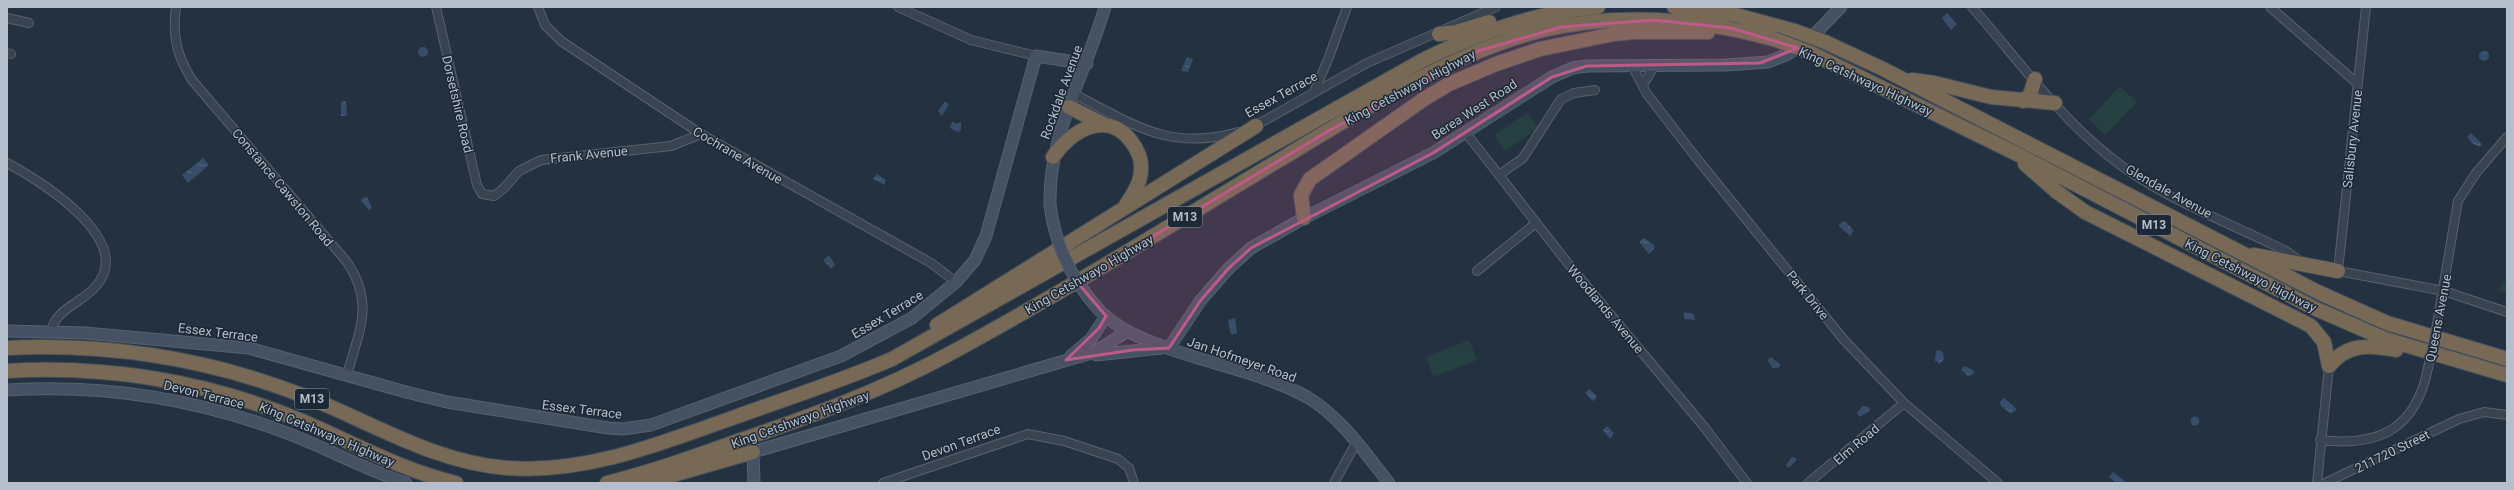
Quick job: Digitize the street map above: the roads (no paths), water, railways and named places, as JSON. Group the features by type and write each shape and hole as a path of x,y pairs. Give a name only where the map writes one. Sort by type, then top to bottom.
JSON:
{"highway":[{"path":"1439,34 1456,32 1510,16 1551,7"},
{"name":"King Cetshwayo Highway","path":"7,348 70,346 168,357 204,365 307,397 427,450 480,464 531,469 586,464 645,449 858,373 892,359 930,339 1423,60 1504,25 1581,8 1598,7"},
{"name":"King Cetshwayo Highway","path":"1674,7 1736,15 1795,30 1825,42 1902,79 2320,293 2387,323 2507,359"},
{"name":"King Cetshwayo Highway","path":"607,483 660,468 756,435 888,386 1043,302 1330,130 1441,68 1478,51 1541,31 1613,21 1687,22 1752,33 1774,39 1811,53 2013,152 2316,309 2355,327 2411,348 2507,375"},
{"path":"1304,218 1301,195 1310,179 1424,99 1476,71 1540,49 1614,34 1653,32 1752,33"},
{"path":"1902,79 1934,83 1991,97 2055,103"},
{"path":"2023,101 2030,95 2035,79"},
{"path":"1069,107 1120,131 1130,139 1138,152 1141,160 1141,169 1137,187 1123,209"},
{"path":"1054,157 1067,139 1075,133 1088,127 1106,125"},
{"path":"858,373 1256,126"},
{"path":"2013,152 2057,192 2085,212 2312,326 2324,342 2329,366"},
{"path":"2241,253 2304,263 2338,271"},
{"path":"2329,366 2339,355 2353,348 2379,347 2507,381"},
{"name":"King Cetshwayo Highway","path":"7,371 93,371 193,386 266,407 396,463 456,483"},
{"path":"645,483 753,452"}],"street":[{"name":"Constance Cawston Road","path":"176,7 176,45 180,61 192,80 347,262 360,285 364,303 362,319 347,375"},
{"name":"Dorsetshire Road","path":"436,7 477,185 482,194 488,196"},
{"name":"Cochrane Avenue","path":"538,7 545,25 561,41 701,134 931,263 956,282"},
{"path":"898,7 971,40 1036,56 1087,64"},
{"name":"Rockdale Avenue","path":"1105,7 1087,64 1059,132 1050,182 1050,205 1054,229 1060,248 1080,286 1102,313 1126,332 1169,348"},
{"path":"1314,92 1330,58 1347,7"},
{"name":"Essex Terrace","path":"1074,94 1139,127 1165,137 1185,140 1209,139 1256,126 1314,92 1384,55 1439,34 1463,20 1496,7"},
{"name":"Berea West Road","path":"1169,348 1192,312 1237,259 1260,242 1426,156 1466,133 1541,82 1562,72 1587,66 1631,64 1726,65 1768,62 1786,55 1806,42 1841,7"},
{"name":"Glendale Avenue","path":"1972,7 2055,103 2098,147 2129,170 2180,199 2286,252 2304,263"},
{"path":"2270,7 2358,84"},
{"name":"Salisbury Avenue","path":"2338,271 2366,7"},
{"path":"7,18 29,23"},
{"name":"Essex Terrace","path":"7,332 51,331 249,348 447,402 608,428 651,425 841,356 912,318 956,282 975,260 986,236 1036,56"},
{"name":"Park Drive","path":"1631,64 1643,85 1676,132 1739,212 1844,340 1904,403 1998,483"},
{"path":"1643,85 1655,65"},
{"path":"1499,175 1523,158 1561,99 1574,92 1595,90"},
{"name":"Woodlands Avenue","path":"1466,133 1536,223 1710,433 1747,483"},
{"name":"Frank Avenue","path":"488,196 499,193 519,170 540,160 671,146 701,134"},
{"name":"Queens Avenue","path":"2320,440 2356,442 2388,432 2415,407 2424,387 2444,292 2458,201 2476,173 2507,137"},
{"path":"7,163 42,182 58,194 86,222 102,242 106,252 106,267 97,286 60,314 51,331"},
{"path":"1478,271 1536,223"},
{"path":"2338,271 2444,292 2507,312"},
{"path":"1066,360 1091,339 1102,313"},
{"path":"754,483 753,452 1095,352 1126,332"},
{"path":"1066,360 1126,350 1169,348"},
{"name":"Jan Hofmeyer Road","path":"1169,348 1252,375 1307,397 1334,418 1389,483"},
{"path":"2317,483 2320,440 2329,366"},
{"name":"Devon Terrace","path":"7,390 57,387 109,390 171,399 234,415 291,435 406,483"},
{"name":"Elm Road","path":"1808,483 1904,403"},
{"name":"211720 Street","path":"2325,483 2459,419 2484,412 2507,415"},
{"name":"Devon Terrace","path":"883,483 965,457 1022,436 1037,435 1118,459 1129,468 1134,483"},
{"path":"1334,483 1356,443"}],"water":[{"path":"1947,13 1957,24 1951,30 1942,18"},
{"path":"421,47 425,47 427,48 427,56 421,57 418,54 418,50"},
{"path":"2482,51 2486,51 2489,56 2486,61 2482,61 2479,58 2479,54"},
{"path":"1187,57 1193,59 1188,72 1181,71"},
{"path":"346,101 347,116 341,116 341,102"},
{"path":"945,102 949,104 942,116 938,111"},
{"path":"952,122 957,124 961,122 961,130 958,132 950,128"},
{"path":"2471,133 2482,144 2480,147 2472,143 2467,137"},
{"path":"203,158 209,165 188,183 182,175"},
{"path":"877,174 886,180 884,185 873,179"},
{"path":"367,197 372,208 369,210 361,201 362,198"},
{"path":"1845,221 1854,231 1850,236 1839,226 1839,224"},
{"path":"1644,238 1654,245 1654,249 1649,254 1639,242"},
{"path":"829,255 835,265 831,269 823,260"},
{"path":"1684,312 1694,314 1695,320 1684,319"},
{"path":"1235,318 1237,333 1231,335 1228,320"},
{"path":"1940,350 1943,353 1944,359 1940,364 1935,361 1936,351"},
{"path":"1771,357 1780,364 1780,367 1773,368 1767,360"},
{"path":"1964,366 1973,370 1974,374 1968,376 1961,370"},
{"path":"1589,389 1596,395 1596,399 1593,401 1585,393"},
{"path":"2004,398 2017,409 2011,414 2001,406 2000,402"},
{"path":"1863,406 1869,407 1870,411 1859,417 1857,412"},
{"path":"2195,416 2200,421 2195,426 2190,421"},
{"path":"1607,426 1614,433 1610,439 1603,430"},
{"path":"1792,457 1796,458 1796,461 1788,468 1786,465"},
{"path":"2113,472 2125,481 2123,483 2117,483 2109,477"}]}
